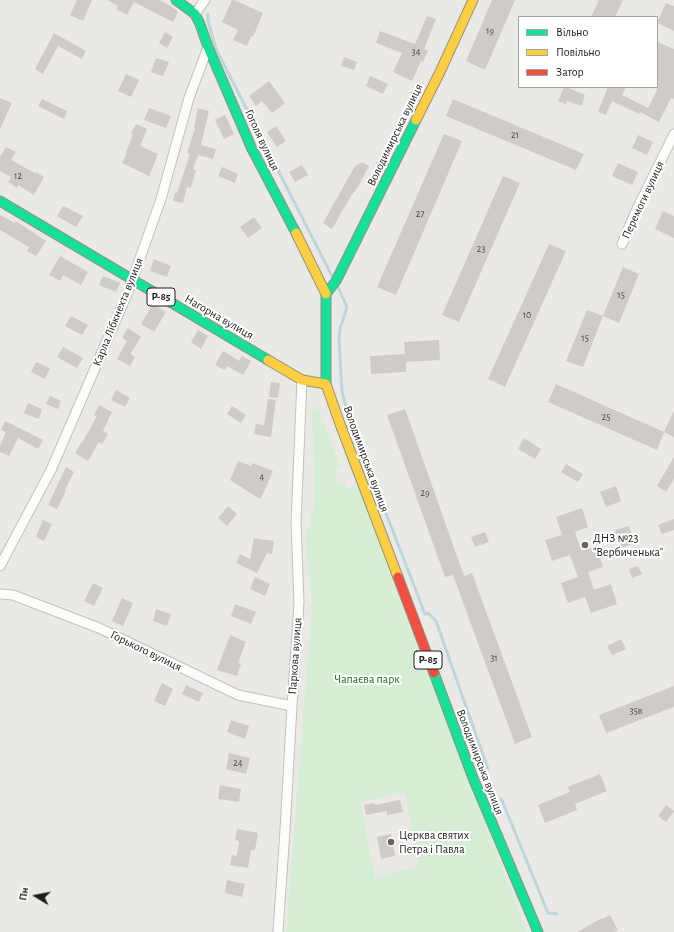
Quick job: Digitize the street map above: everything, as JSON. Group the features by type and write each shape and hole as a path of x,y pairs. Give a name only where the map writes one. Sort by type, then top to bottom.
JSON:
{"main road":[{"path":"176,0 195,14"},
{"name":"Володимирська вулиця","path":"473,0 440,72 346,261 336,281 326,294 326,384 473,778 538,932"},
{"name":"Гоголя вулиця","path":"195,14 252,149 326,294"},
{"name":"Нагорна вулиця","path":"0,201 302,380 326,384"}],"street":[{"path":"195,14 205,0"},
{"name":"Карла Лібкнехта вулиця","path":"0,566 51,470 128,292 161,199 189,98 208,47"},
{"name":"Перемоги вулиця","path":"622,244 636,211 674,134"},
{"name":"Паркова вулиця","path":"278,932 299,602 296,522 302,380"},
{"name":"Горького вулиця","path":"0,594 13,595 99,628 238,695 292,706"}],"green space":[{"name":"Чапаєва парк","path":"318,407 341,468 334,471 338,484 345,482 347,489 358,486 527,932 286,932 312,604 305,540 315,500 312,411","holes":["405,793 419,866 375,878 360,802"]}],"building":[{"path":"77,0 92,0 83,21 70,15"},
{"path":"107,0 159,0 171,6 178,12 173,22 134,2 127,15 116,9 118,6"},
{"path":"232,0 263,13 253,37 251,36 247,46 233,40 238,30 222,22"},
{"path":"492,0 515,0 485,70 466,61"},
{"path":"599,0 623,0 615,16 591,16"},
{"path":"666,3 674,6 674,31 658,23"},
{"path":"427,16 436,19 424,49 428,51 423,62 421,61 412,81 393,72 402,53 376,43 380,31 415,44"},
{"path":"165,32 173,37 167,48 159,43"},
{"path":"54,33 86,51 82,59 58,46 43,74 35,69"},
{"path":"658,42 674,49 674,99 671,98 659,122 640,112 639,114 612,101 606,115 598,112 608,88 626,88 622,95 648,108 657,90"},
{"path":"344,57 357,62 354,70 341,66"},
{"path":"156,58 169,62 163,76 151,72"},
{"path":"126,74 139,80 131,97 118,91"},
{"path":"370,76 388,84 383,94 366,86"},
{"path":"269,81 285,103 272,113 262,101 256,106 249,96"},
{"path":"564,88 568,88 585,95 582,106 567,101 566,104 558,101"},
{"path":"0,98 12,103 0,129"},
{"path":"42,99 67,111 64,119 38,106"},
{"path":"453,99 584,154 576,170 446,116"},
{"path":"149,108 171,116 166,128 144,120"},
{"path":"198,108 209,111 201,145 216,149 213,159 198,155 193,169 196,170 191,188 187,187 183,203 173,201 190,154 187,153 195,128"},
{"path":"225,115 234,134 224,139 215,120"},
{"path":"136,124 147,129 140,146 158,154 149,176 122,163 133,135 131,134"},
{"path":"276,126 286,141 277,147 267,132"},
{"path":"444,134 462,141 396,295 377,287"},
{"path":"638,135 653,142 647,155 632,148"},
{"path":"6,147 16,152 11,160 44,177 34,195 18,185 17,188 8,182 11,177 0,171 0,157"},
{"path":"362,162 369,166 332,229 323,223 355,166"},
{"path":"618,163 638,172 632,185 612,176"},
{"path":"302,165 308,175 295,182 289,172"},
{"path":"222,167 238,174 235,183 218,176"},
{"path":"503,176 520,183 459,322 442,315"},
{"path":"63,206 83,216 76,227 57,216"},
{"path":"663,211 674,216 674,238 655,229"},
{"path":"0,215 15,223 16,221 46,241 36,256 27,251 29,247 0,230"},
{"path":"254,217 262,228 248,238 240,227"},
{"path":"549,244 566,251 505,387 488,379"},
{"path":"60,256 88,272 81,285 63,275 60,281 49,275"},
{"path":"154,259 171,266 167,277 150,271"},
{"path":"623,267 639,274 619,323 603,316"},
{"path":"103,276 120,283 116,292 99,285"},
{"path":"153,304 166,312 154,332 141,324"},
{"path":"587,310 603,316 583,367 566,361"},
{"path":"71,316 88,325 82,335 65,326"},
{"path":"128,328 141,337 130,354 135,357 130,366 117,359 127,341 122,338"},
{"path":"198,330 208,336 201,349 191,342"},
{"path":"439,340 440,360 406,362 406,372 371,374 370,356 405,354 404,342"},
{"path":"63,347 83,358 77,368 57,357"},
{"path":"223,351 239,361 242,356 251,361 243,375 227,366 225,370 215,365"},
{"path":"36,362 50,368 45,379 31,372"},
{"path":"271,382 280,383 278,398 269,397"},
{"path":"556,384 664,432 657,450 548,402"},
{"path":"116,390 130,398 125,407 111,400"},
{"path":"50,396 61,401 58,409 46,404"},
{"path":"268,399 276,400 271,437 254,434 256,424 264,425"},
{"path":"28,403 42,409 39,419 24,413"},
{"path":"99,405 112,412 103,431 108,434 102,444 99,442 88,461 75,453 97,416 94,415"},
{"path":"232,406 246,415 241,423 227,414"},
{"path":"405,409 464,576 472,573 532,737 515,744 453,575 445,577 387,415"},
{"path":"674,411 674,437 664,432"},
{"path":"5,421 43,440 38,449 18,438 9,456 0,452 0,446 6,432 1,430"},
{"path":"524,438 541,449 535,459 518,449"},
{"path":"674,457 674,479 666,492 657,486"},
{"path":"238,461 251,466 253,463 273,471 260,499 230,480"},
{"path":"566,464 583,474 578,482 561,472"},
{"path":"66,467 74,472 57,509 48,505"},
{"path":"616,486 621,501 606,507 600,492"},
{"path":"228,506 237,514 227,526 218,518"},
{"path":"582,508 588,527 575,532 581,551 596,546 603,567 588,572 594,590 611,584 617,604 591,613 585,597 568,603 561,583 578,577 570,555 552,561 545,540 562,535 556,517"},
{"path":"674,519 674,530 662,534 658,525"},
{"path":"43,520 52,524 44,541 36,537"},
{"path":"629,526 635,543 621,548 615,530"},
{"path":"485,532 489,542 475,547 471,537"},
{"path":"254,538 274,541 272,554 267,553 257,573 236,563 240,554 250,559"},
{"path":"638,566 642,574 632,578 629,569"},
{"path":"255,577 270,584 265,596 250,589"},
{"path":"93,583 103,588 94,606 84,601"},
{"path":"122,598 133,603 123,626 112,621"},
{"path":"235,604 256,612 251,624 231,616"},
{"path":"156,609 171,614 167,626 153,621"},
{"path":"230,635 246,642 238,663 241,664 237,676 217,670"},
{"path":"621,639 626,649 612,655 607,646"},
{"path":"162,683 173,689 165,706 154,701"},
{"path":"186,685 203,693 199,702 182,694"},
{"path":"674,686 674,707 606,733 599,715"},
{"path":"231,720 249,726 245,739 227,732"},
{"path":"229,753 250,758 246,774 226,769"},
{"path":"600,774 607,791 575,804 577,810 545,823 538,805 570,792 568,787"},
{"path":"220,785 241,789 239,802 218,799"},
{"path":"400,800 403,812 387,815 387,811 366,815 364,805 375,803 375,805"},
{"path":"666,805 674,811 666,822 658,816"},
{"path":"237,829 258,833 255,850 251,850 248,868 230,865 232,855 237,856 239,841 235,840"},
{"path":"391,834 395,856 381,859 377,837"},
{"path":"227,880 245,884 242,897 225,893"},
{"path":"610,915 618,930 614,932 577,932 602,918"}],"waterway":[{"path":"208,14 208,21 216,49 333,278"},
{"path":"337,285 347,307 340,329 339,339 342,392 349,417"},
{"path":"353,428 425,614 428,613 436,621 488,769"},
{"path":"501,798 548,913 557,914"}],"traffic: fast":[{"path":"176,0 195,14 252,149 296,233"},
{"path":"326,384 326,294 336,281 416,120"},
{"path":"0,201 268,360"},
{"path":"434,673 473,778 538,932"}],"traffic: slow":[{"path":"416,120 473,0"},
{"path":"296,233 326,294"},
{"path":"268,360 302,380 326,384 398,577"}],"traffic: jam":[{"path":"398,577 434,673"}],"place":[{"name":"ДНЗ №23 \"Вербиченька\"","path":"585,545"},
{"name":"Церква святих Петра і Павла","path":"391,842"}]}
